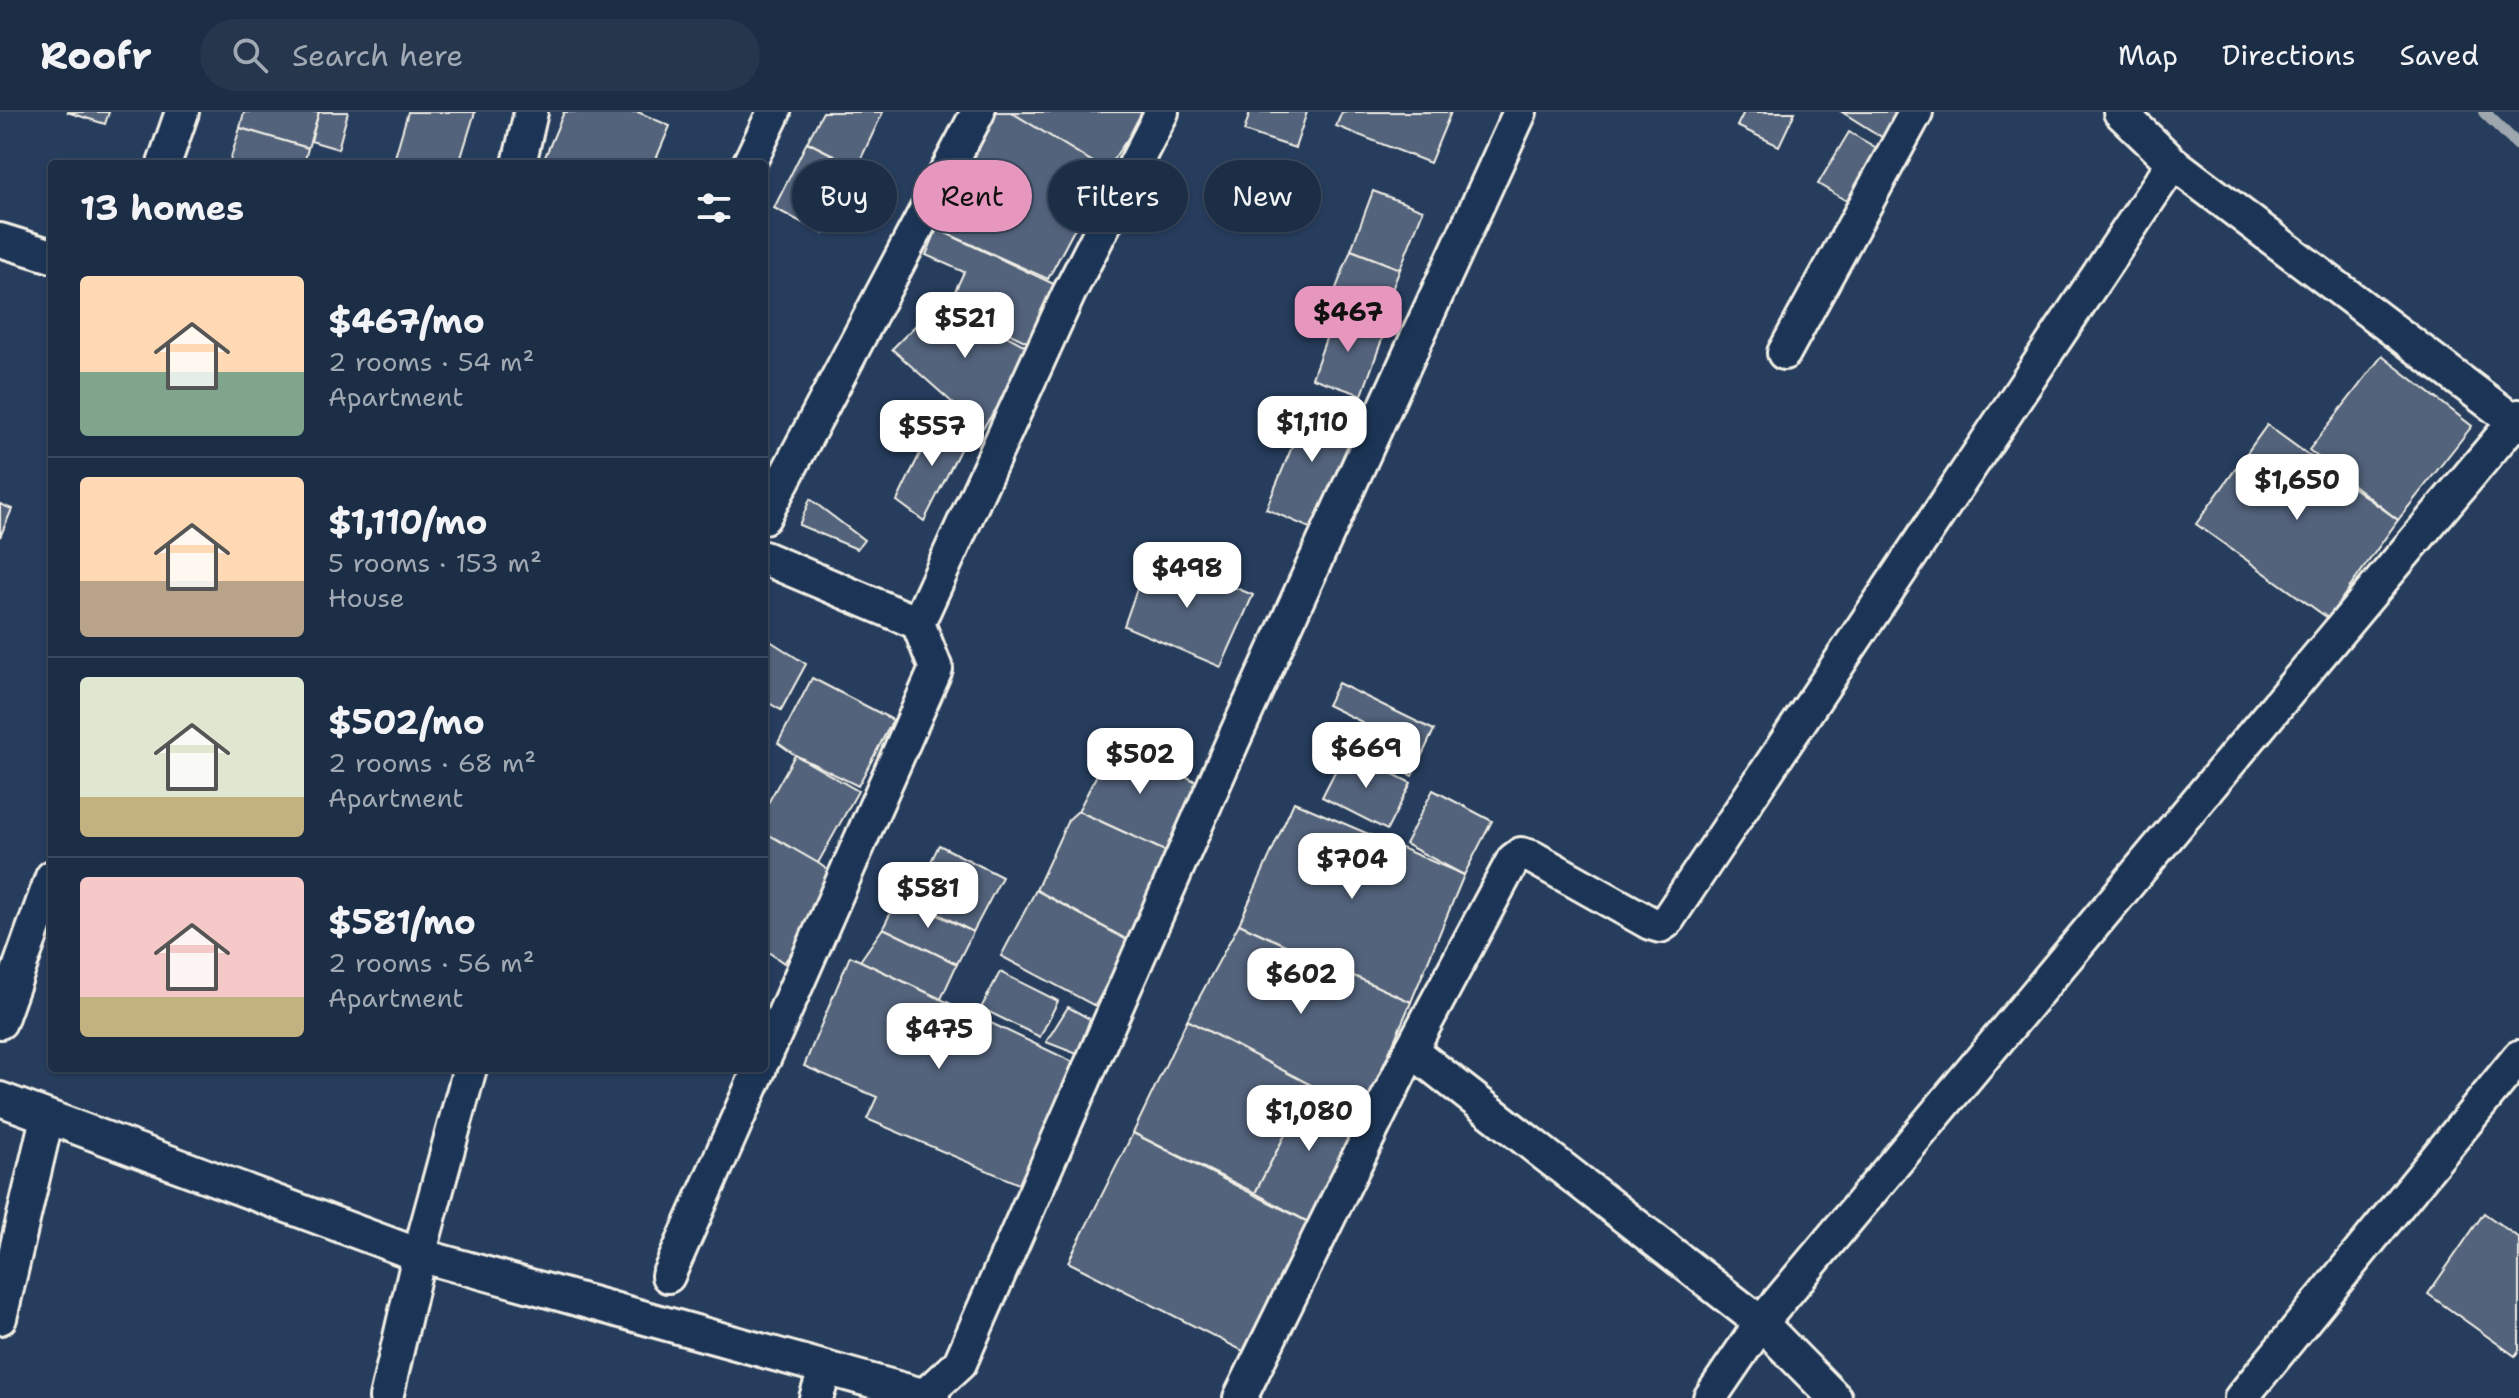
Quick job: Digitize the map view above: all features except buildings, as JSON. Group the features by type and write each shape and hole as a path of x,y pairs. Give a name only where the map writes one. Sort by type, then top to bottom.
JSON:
{"street":[{"path":"165,160 182,112"},
{"path":"520,160 531,112"},
{"path":"751,160 774,112"},
{"path":"768,509 978,112"},
{"path":"918,623 1069,293 1162,112"},
{"path":"0,1099 419,1255 929,1396 960,1363 1233,741 1520,112"},
{"path":"1784,353 1916,112"},
{"path":"1710,1398 1761,1323 2518,420 2173,163 2120,112"},
{"path":"1240,1398 1411,1050 1513,860 1521,854 1532,857 1650,923 1660,926 1666,922 2173,163"},
{"path":"0,240 48,255"},
{"path":"768,560 918,623 936,669 768,1050"},
{"path":"0,1022 48,888"},
{"path":"1411,1050 1761,1323 1835,1398"},
{"path":"2241,1398 2519,1057"},
{"path":"386,1398 419,1255 469,1072"},
{"path":"668,1276 758,1072"},
{"path":"0,1318 47,1118"},
{"path":"816,1398 826,1368"}],"waterway":[{"path":"2484,112 2519,146"}]}
